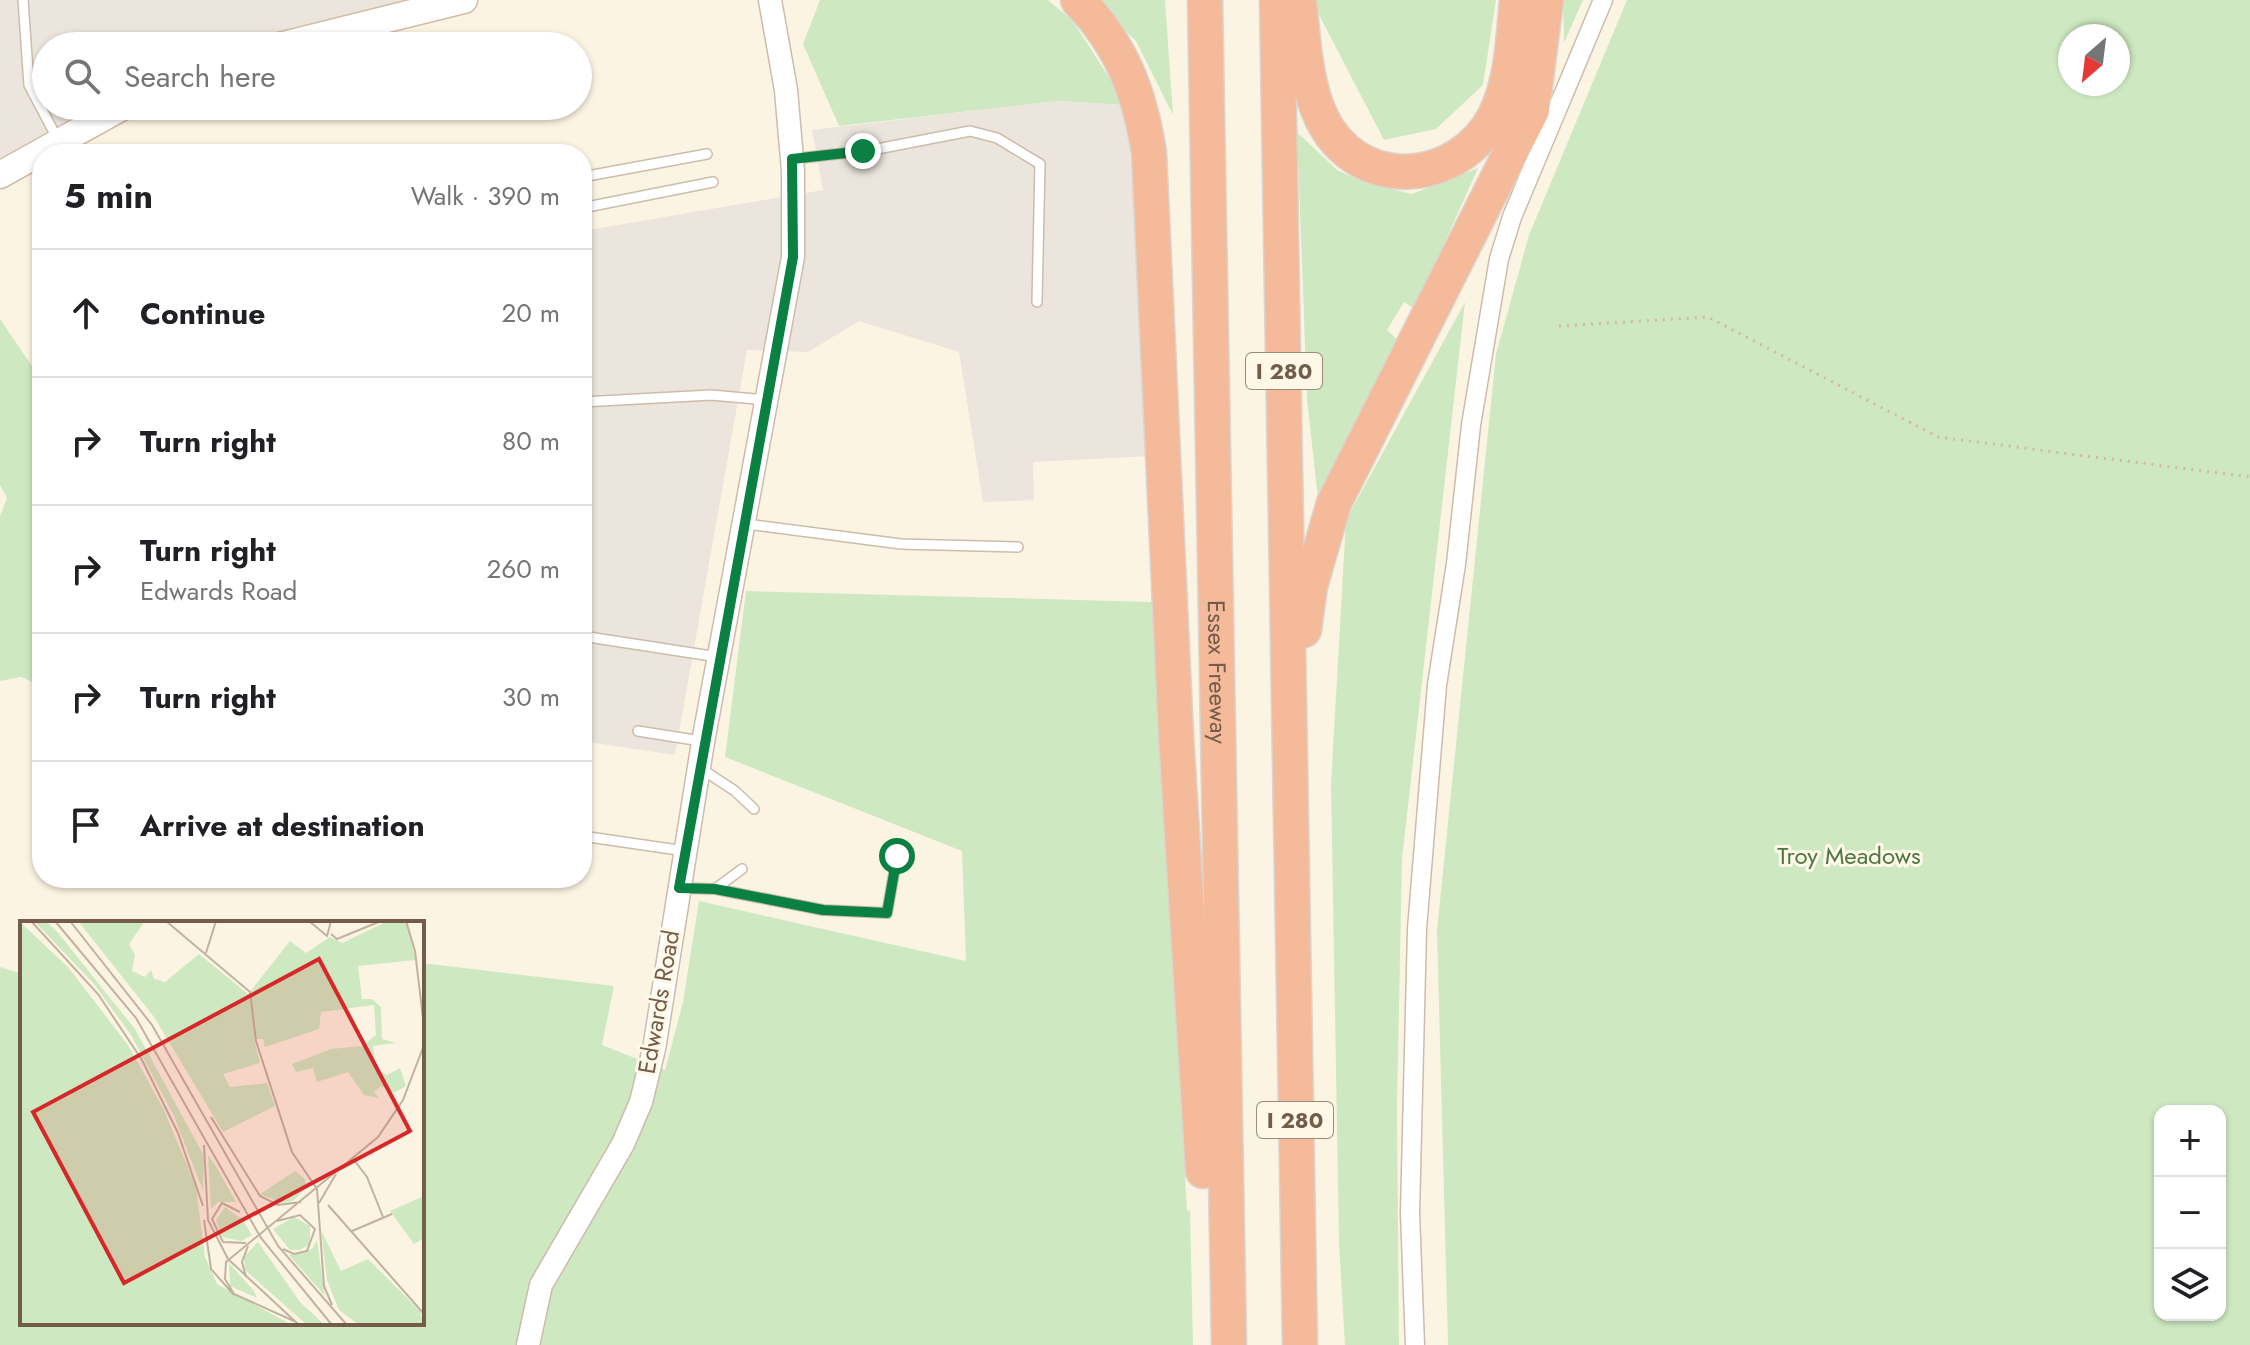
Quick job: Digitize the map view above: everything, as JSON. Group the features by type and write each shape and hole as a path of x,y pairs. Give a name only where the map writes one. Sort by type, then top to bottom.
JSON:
{"highway":[{"path":"1078,0 1101,23 1122,57 1144,120 1149,153 1176,735 1207,1228 1225,1252"},
{"name":"Essex Freeway","path":"1205,0 1229,1345"},
{"name":"I 280","path":"1277,0 1300,1345"},
{"path":"1299,0 1313,95 1327,129 1348,153 1366,163 1406,173 1445,166 1487,129 1500,105 1524,0"},
{"path":"1289,742 1310,586 1329,517 1352,464 1532,110 1524,0"}],"main road":[{"path":"332,32 447,2"},
{"path":"51,144 97,120"},
{"path":"0,175 32,156"}],"street":[{"name":"Edwards Road","path":"528,1345 541,1285 623,1144 641,1102 654,1049 703,742 793,257 792,159 786,90 772,10 784,0"},
{"path":"1415,1345 1410,1198 1417,929 1437,685 1479,362 1493,285 1512,217 1603,0"}],"lane":[{"path":"23,0 29,85 32,91"},
{"path":"47,120 58,140"},
{"path":"792,159 872,150 970,131 997,138 1013,147 1040,164 1037,302"},
{"path":"592,175 707,154"},
{"path":"592,206 713,182"},
{"path":"592,401 711,395 766,400"},
{"path":"742,524 901,544 1018,547"},
{"path":"592,638 718,657"},
{"path":"638,731 703,742"},
{"path":"699,767 735,791 754,809"},
{"path":"592,837 685,851"},
{"path":"679,888 715,889 823,910 887,913 897,856"},
{"path":"715,889 742,869"}],"path":[{"path":"1559,326 1708,317 1938,437 2250,477"}],"shaded area":[{"path":"0,0 426,0 320,32 32,32 32,120 104,120 56,144 32,144 32,156 0,172"},
{"path":"1057,101 1127,105 1150,456 1033,462 1034,500 983,502 959,352 859,321 808,352 747,350 675,755 592,743 592,229 823,190 812,130"}],"green space":[{"path":"820,0 1048,0 1072,20 1127,105 1057,101 839,126 803,44"},
{"path":"1092,0 1165,0 1173,115 1136,41"},
{"path":"1316,0 1496,0 1483,85 1436,129 1384,140 1316,9"},
{"path":"1563,0 1583,0 1564,43"},
{"name":"Troy Meadows","path":"1627,0 2250,0 2250,1345 1448,1345 1437,930 1496,354 1529,235"},
{"path":"1297,132 1337,170 1366,183 1412,194 1478,168 1415,309 1404,302 1387,330 1399,341 1319,508 1307,399"},
{"path":"1465,302 1402,859 1397,1106 1399,1345 1345,1345 1339,1243 1331,784 1346,520"},
{"path":"0,319 32,366 32,682 21,677 0,681 0,516 7,498 0,485"},
{"path":"746,591 1152,602 1187,1211 1190,1210 1193,1345 0,1345 0,967 20,973 20,1325 424,1325 424,963 614,986 602,1045 665,1070 683,1002 699,901 966,961 962,851 725,757"}],"route":[{"path":"863,151 792,159 793,257 742,524 679,888 715,889 823,910 887,913 897,856"}]}
